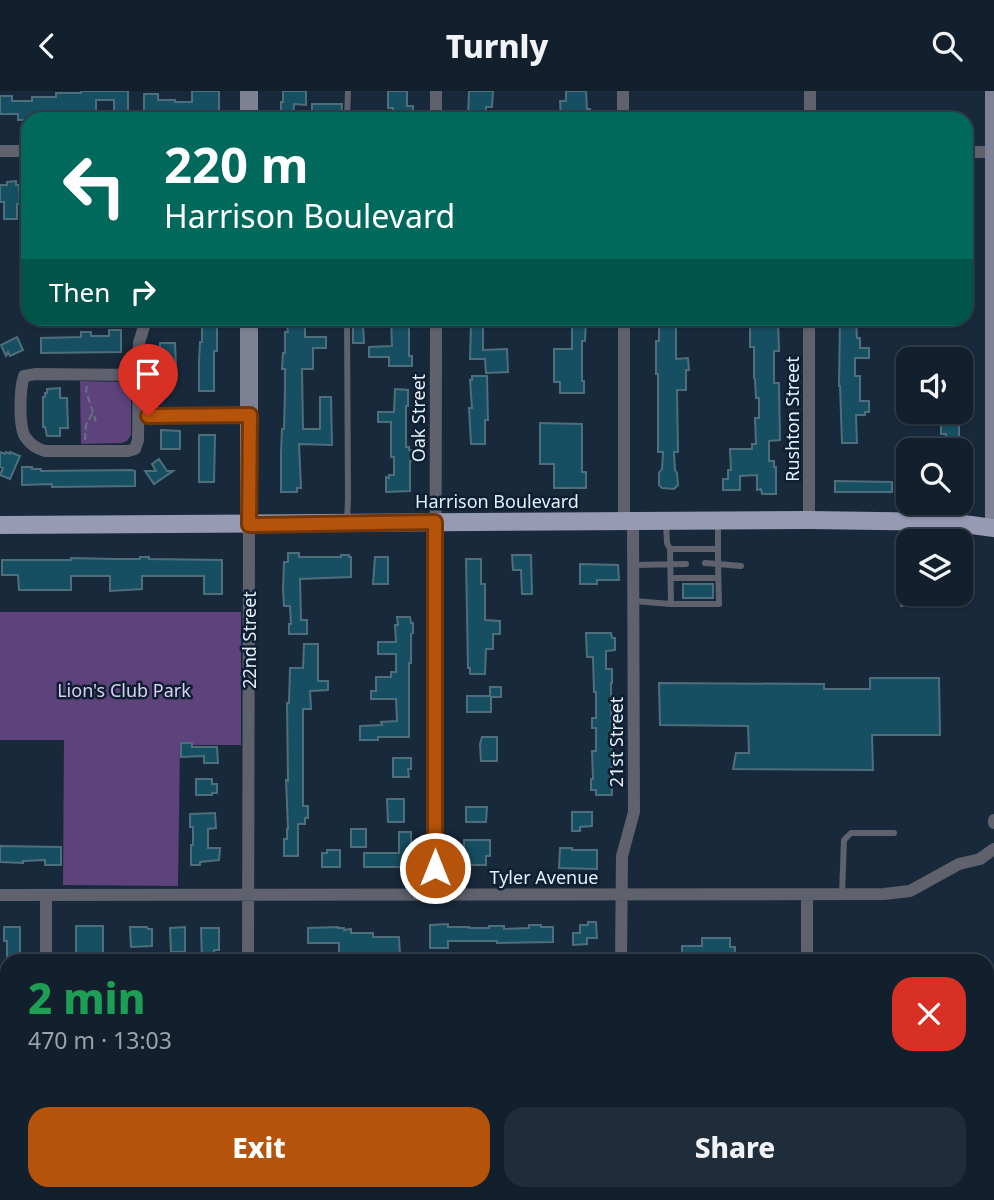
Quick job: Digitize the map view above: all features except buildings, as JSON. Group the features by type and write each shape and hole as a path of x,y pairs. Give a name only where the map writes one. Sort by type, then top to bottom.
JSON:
{"main road":[{"path":"249,91 249,112"},
{"path":"994,91 994,517"},
{"name":"22nd Street","path":"249,326 249,525"},
{"name":"Harrison Boulevard","path":"0,525 808,520 949,522 994,528"}],"street":[{"path":"436,91 436,112"},
{"path":"624,91 624,112"},
{"path":"810,91 810,112"},
{"path":"0,151 21,151"},
{"path":"973,152 994,152"},
{"path":"138,375 24,376 20,385 22,430 25,438 37,449 45,451 135,449 138,440 139,343 144,326"},
{"name":"Oak Street","path":"435,895 436,326"},
{"name":"21st Street","path":"621,954 622,856 634,812 634,565 628,522 624,326"},
{"name":"Rushton Street","path":"808,520 809,326"},
{"path":"138,416 250,415"},
{"name":"22nd Street","path":"248,954 249,525"},
{"name":"Tyler Avenue","path":"0,895 884,894 909,891 958,864 980,859 994,849"},
{"path":"807,894 807,954"},
{"path":"46,895 46,954"}],"lane":[{"path":"348,91 348,112"},
{"path":"346,326 346,523"},
{"path":"666,521 667,543 670,549 671,604"},
{"path":"634,601 719,604 718,521"},
{"path":"670,549 718,549"},
{"path":"634,565 686,563"},
{"path":"705,563 741,566"},
{"path":"671,579 718,578"},
{"path":"842,894 844,840 851,833 894,833"}],"path":[{"path":"90,375 86,391 96,422"},
{"path":"86,451 86,425 93,412"}],"green space":[{"path":"80,381 123,382 129,385 131,435 127,441 81,444"},
{"name":"Lion's Club Park","path":"0,612 241,612 241,745 180,745 178,886 63,885 64,740 0,740"}],"route":[{"path":"148,416 250,415 249,525 435,522 435,868"}]}
